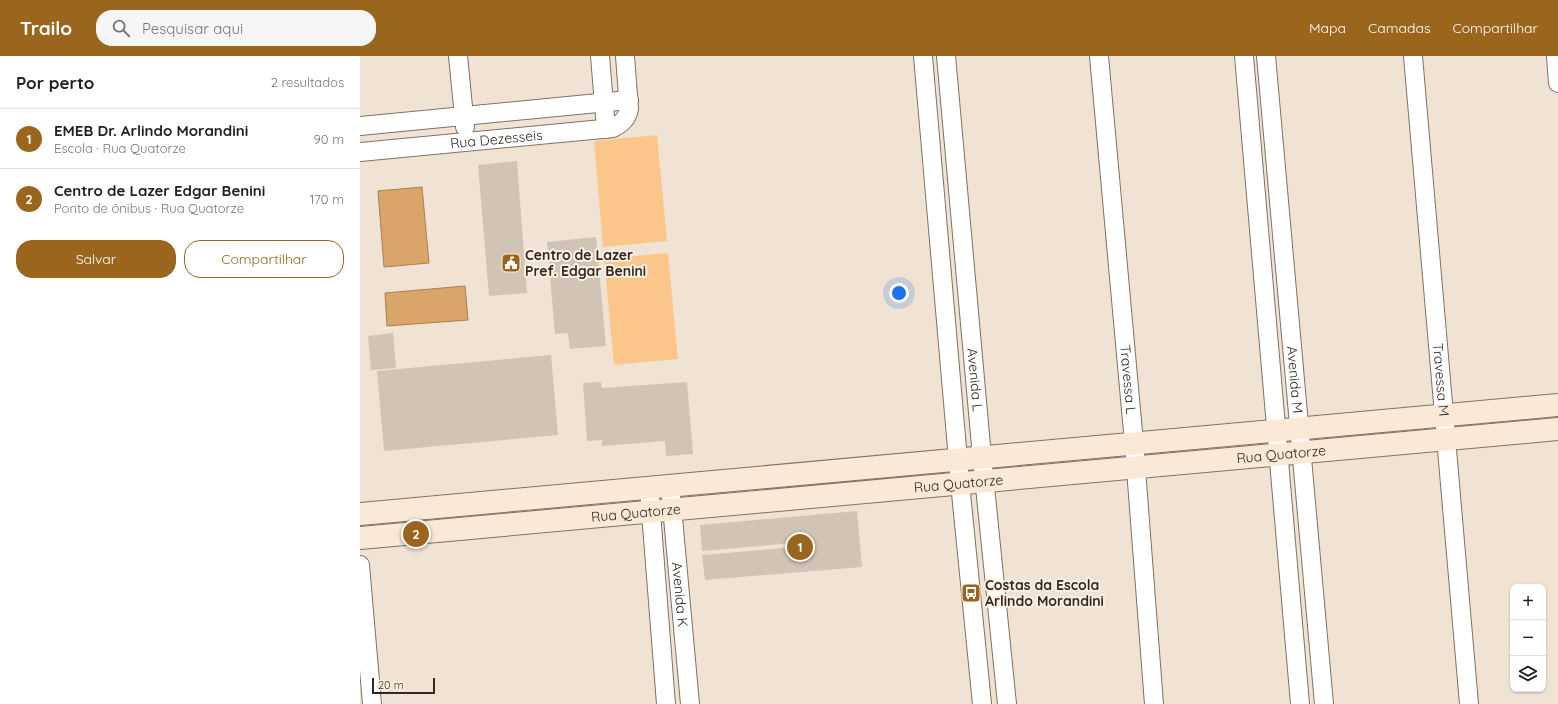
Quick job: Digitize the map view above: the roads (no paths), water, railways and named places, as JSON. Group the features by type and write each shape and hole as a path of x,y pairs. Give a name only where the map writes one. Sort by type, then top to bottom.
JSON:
{"street":[{"path":"458,56 466,142"},
{"path":"600,56 606,129"},
{"path":"625,56 628,108"},
{"name":"Avenida L","path":"923,56 960,483 982,704"},
{"name":"Avenida L","path":"946,56 984,481 1007,704"},
{"name":"Travessa L","path":"1099,56 1134,444 1154,704"},
{"name":"Avenida M","path":"1244,56 1300,704"},
{"name":"Avenida M","path":"1266,56 1324,704"},
{"name":"Travessa M","path":"1413,56 1468,704"},
{"path":"1556,56 1558,84"},
{"name":"Rua Dezesseis","path":"360,126 604,102 628,108 622,123 613,128 360,152"},
{"path":"932,159 955,156"},
{"name":"Rua Quatorze","path":"360,514 1558,405"},
{"name":"Rua Quatorze","path":"360,538 1135,466 1558,429"},
{"name":"Avenida K","path":"670,486 690,704"},
{"name":"Avenida K","path":"649,487 666,704"},
{"path":"360,565 372,704"}],"place":[{"name":"Centro de Lazer Pref. Edgar Benini","path":"511,263"},
{"name":"Centro de Lazer Edgar Benini","path":"416,534"},
{"name":"EMEB Dr. Arlindo Morandini","path":"800,547"},
{"name":"Costas da Escola Arlindo Morandini","path":"971,593"}]}
